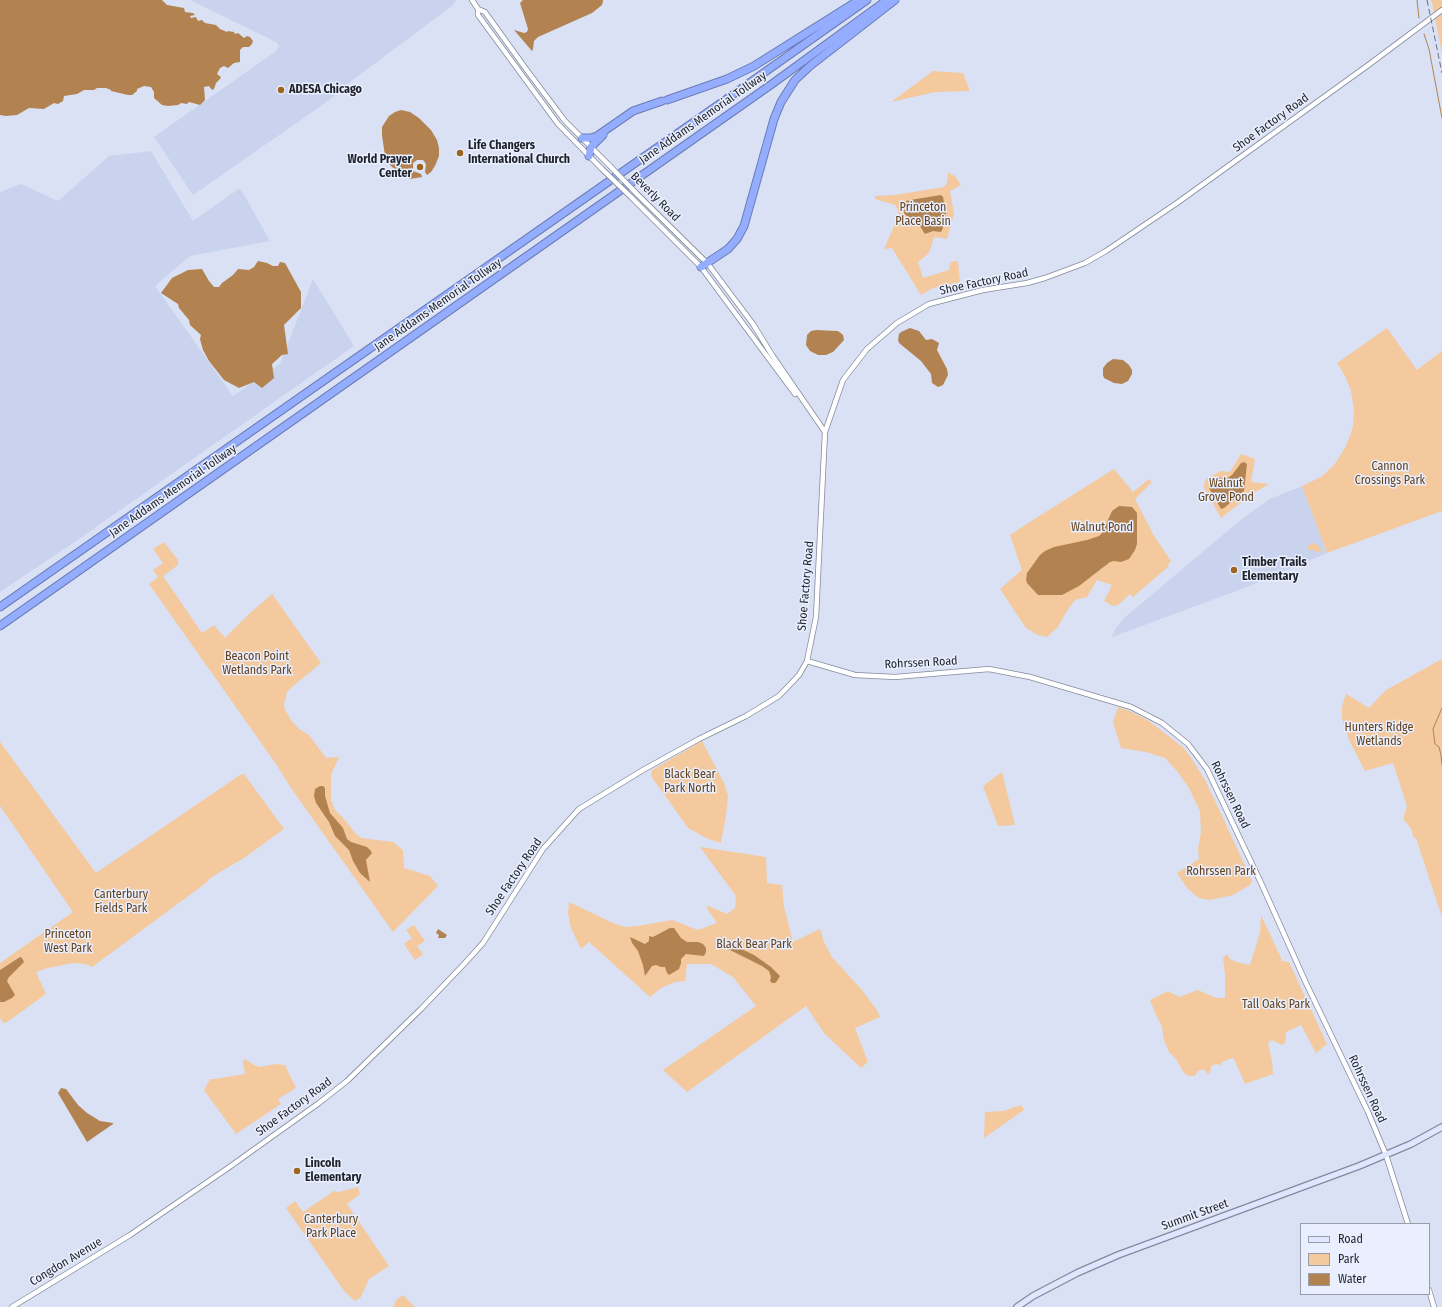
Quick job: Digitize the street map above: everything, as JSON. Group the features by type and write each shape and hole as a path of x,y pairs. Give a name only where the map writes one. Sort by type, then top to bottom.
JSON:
{"highway":[{"path":"582,138 597,136 633,111 727,79 754,66 859,0"},
{"name":"Jane Addams Memorial Tollway","path":"0,607 867,0"},
{"name":"Jane Addams Memorial Tollway","path":"0,626 772,84 887,0"},
{"path":"704,265 728,249 737,239 744,226 774,119 781,102 795,80 810,66 895,0"},
{"path":"589,156 591,147 616,122"}],"main road":[{"name":"Summit Street","path":"1017,1307 1033,1296 1077,1273 1118,1255 1359,1166 1411,1144 1442,1127"}],"street":[{"name":"Beverly Road","path":"472,0 478,9 478,14 558,124 602,169 704,265 800,400 808,408"},
{"name":"Beverly Road","path":"478,9 485,12 565,121 704,265 753,324 825,432"},
{"name":"Shoe Factory Road","path":"130,1235 228,1168 319,1103 347,1081 421,1010 478,948 543,849 579,809 643,770 699,739 746,716 779,696 799,675 808,661 816,616 825,432 843,380 867,349 897,323 929,304 983,290 1045,278 1085,263 1106,251 1177,203 1406,38 1442,10"},
{"name":"Shoe Factory Road","path":"1406,38 1442,14"},
{"name":"Rohrssen Road","path":"808,661 855,674 895,677 989,669 1030,677 1131,707 1162,723 1188,744 1207,769 1262,885 1306,983 1368,1112 1386,1155 1408,1223"},
{"name":"Congdon Avenue","path":"12,1307 130,1235"},
{"path":"1430,1293 1434,1307"}],"shaded area":[{"name":"ADESA Chicago","path":"190,0 456,1 452,6 354,79 328,101 193,195 154,137 276,51 279,46 276,42"},
{"path":"151,151 193,221 240,188 270,241 190,256 155,286 233,396 280,364 313,279 354,346 79,539 0,592 0,192 21,184 58,201 109,156"},
{"name":"Timber Trails Elementary","path":"1302,486 1327,553 1247,587 1112,637 1116,628 1124,618 1243,518 1270,499"}],"green space":[{"path":"1431,0 1442,0 1442,54 1433,7"},
{"path":"933,71 963,73 970,91 935,92 891,102"},
{"name":"Princeton Place Basin","path":"948,173 955,176 961,185 950,191 954,214 947,239 934,237 929,253 918,262 923,278 949,270 950,263 958,261 960,282 933,288 921,295 892,248 884,249 899,215 897,208 895,205 875,199 875,196 895,195 944,187 947,183"},
{"name":"Cannon Crossings Park","path":"1387,328 1417,370 1442,351 1442,511 1327,553 1302,486 1321,477 1334,465 1345,448 1353,426 1354,410 1351,391 1345,376 1337,363"},
{"name":"Walnut Grove Pond","path":"1241,454 1255,459 1251,482 1269,484 1252,494 1221,518 1203,486 1207,478 1221,471 1230,472"},
{"name":"Walnut Pond","path":"1114,469 1133,492 1149,479 1152,482 1135,499 1153,534 1171,561 1168,564 1169,566 1133,597 1130,594 1118,605 1113,606 1104,601 1112,585 1097,580 1087,597 1075,600 1058,627 1047,637 1038,635 1026,628 1000,589 1022,570 1010,535"},
{"name":"Beacon Point Wetlands Park","path":"164,542 178,560 178,565 163,576 202,633 214,625 225,638 272,594 321,663 287,692 284,704 285,710 291,720 299,729 309,735 326,758 339,757 331,775 331,800 335,810 361,838 393,842 403,850 404,868 430,876 438,886 393,932 149,584 158,577 153,570 163,563 153,549"},
{"path":"1314,543 1320,547 1321,552 1319,553 1314,550 1309,550 1307,546"},
{"name":"Hunters Ridge Wetlands","path":"1442,659 1442,917 1416,838 1413,837 1412,830 1404,820 1407,806 1393,763 1365,771 1349,740 1342,719 1342,707 1346,694 1369,708 1386,690"},
{"name":"Rohrssen Park","path":"1118,707 1132,712 1149,721 1184,748 1190,756 1205,780 1216,803 1252,881 1250,885 1233,895 1210,900 1199,898 1187,888 1177,873 1199,859 1198,849 1201,832 1200,811 1189,788 1177,771 1165,758 1146,752 1121,748 1113,722"},
{"name":"Black Bear Park North","path":"702,741 724,783 728,796 721,843 708,839 688,828 651,776 652,770"},
{"path":"0,742 96,873 240,775 244,774 284,829 244,858 210,878 206,883 92,967 85,964 73,963 36,972 46,994 7,1022 3,1023 0,1018 0,963 73,912 0,806"},
{"path":"1002,772 1015,825 998,826 983,786"},
{"name":"Black Bear Park","path":"700,847 766,857 767,883 782,885 784,907 793,942 820,929 824,942 832,957 861,989 877,1010 880,1017 855,1028 868,1062 861,1068 824,1033 806,1006 687,1092 663,1070 756,1006 733,977 711,964 687,964 685,981 675,982 661,988 650,997 589,942 581,949 571,928 568,913 569,902 615,924 625,927 672,920 698,930 717,923 706,907 708,906 727,914 735,908 736,896"},
{"name":"Tall Oaks Park","path":"1261,915 1282,960 1281,961 1289,962 1327,1044 1316,1053 1301,1025 1286,1032 1285,1043 1282,1045 1272,1040 1268,1043 1273,1074 1245,1084 1234,1059 1232,1058 1222,1062 1222,1064 1211,1066 1210,1073 1208,1074 1204,1069 1198,1071 1195,1076 1189,1076 1184,1073 1176,1059 1169,1052 1164,1040 1162,1027 1150,1000 1168,991 1179,997 1198,990 1216,998 1225,998 1223,958 1227,954 1230,959 1236,962 1250,965 1260,933"},
{"path":"414,925 425,941 417,946 423,954 415,960 404,944 412,938 406,930"},
{"path":"245,1059 260,1067 276,1064 285,1065 296,1088 278,1099 281,1104 236,1134 204,1090 210,1079 245,1074 243,1061"},
{"path":"1021,1105 1024,1110 984,1138 985,1112 1003,1111"},
{"name":"Canterbury Park Place","path":"358,1187 360,1194 347,1204 389,1266 369,1279 361,1297 355,1301 345,1292 286,1208 295,1201 303,1212 334,1191 339,1192"},
{"path":"403,1295 415,1307 393,1307 396,1300"}],"water":[{"path":"0,0 162,0 167,5 184,8 185,12 193,13 195,15 190,16 191,18 196,17 198,21 202,20 205,23 216,25 220,29 227,32 234,32 235,34 238,33 244,38 247,36 250,37 253,41 249,47 243,47 240,50 240,62 234,63 228,68 224,66 220,68 217,74 221,77 216,83 214,89 212,90 209,86 204,87 205,100 200,105 189,102 187,104 181,103 178,105 162,105 154,98 154,92 151,87 144,86 137,89 137,91 132,95 111,91 106,88 97,88 94,90 84,90 77,94 64,96 63,101 58,104 54,103 44,109 29,108 17,115 6,116 0,115"},
{"path":"523,0 603,1 602,5 592,13 538,37 534,41 532,51 514,30 524,33 527,32 528,29 520,3"},
{"path":"401,110 410,112 419,118 431,130 437,140 439,156 431,172 427,175 425,172 426,164 423,160 417,160 413,163 413,171 421,174 422,177 410,179 401,175 391,166 385,156 382,127 389,116"},
{"path":"941,195 943,197 946,212 943,228 941,232 933,231 925,234 918,223 904,214 905,203 906,201 910,200"},
{"path":"258,261 273,266 278,266 280,262 285,263 301,292 301,308 284,325 288,354 282,355 272,364 274,378 262,388 254,382 239,388 224,380 209,361 203,350 200,339 201,335 190,325 189,320 179,308 178,304 161,293 172,278 188,270 202,269 214,287 219,287 238,269 249,270 254,267"},
{"path":"910,328 919,331 926,340 932,339 939,343 937,350 947,369 948,375 943,385 938,387 932,383 931,374 921,361 899,343 899,334"},
{"path":"811,331 838,331 843,335 844,340 833,352 826,355 818,355 810,351 806,345 807,335"},
{"path":"1113,359 1123,360 1129,365 1132,370 1132,374 1128,381 1122,384 1114,383 1104,378 1103,368"},
{"name":"Walnut Grove Pond","path":"1244,462 1247,464 1244,491 1221,509 1209,488 1211,483 1217,477 1226,479 1232,475 1241,463"},
{"path":"1119,506 1132,507 1137,513 1137,544 1129,559 1121,562 1110,562 1079,586 1062,595 1038,595 1026,580 1027,573 1040,555 1054,547 1099,536 1102,533 1112,511"},
{"path":"320,786 325,788 325,796 330,813 343,828 347,839 351,842 367,847 371,851 372,853 366,860 370,882 360,873 349,850 335,836 329,822 316,803 314,796 315,789"},
{"path":"670,928 674,928 681,938 687,942 698,942 703,944 706,948 704,956 686,954 681,959 679,969 669,975 665,967 656,965 652,966 645,976 638,951 632,943 630,937 645,944 649,941 649,936 653,937"},
{"path":"438,929 447,935 445,938 438,938 439,935 436,933"},
{"path":"727,945 735,946 754,955 771,967 780,976 777,981 772,983 770,981 771,977 769,971 726,948"},
{"path":"20,957 24,962 7,981 15,995 4,1002 0,1002 0,970"},
{"path":"61,1088 66,1089 78,1105 87,1113 100,1121 113,1124 87,1142 58,1093"}],"waterway":[{"path":"1417,0 1419,18"},
{"path":"1424,34 1429,49 1442,118"},
{"path":"1442,708 1433,729 1435,744 1439,747 1442,765"}],"railway":[{"path":"1427,0 1442,73"}],"place":[{"name":"ADESA Chicago","path":"281,90"},
{"name":"Life Changers International Church","path":"460,153"},
{"name":"World Prayer Center","path":"420,167"},
{"name":"Timber Trails Elementary","path":"1234,570"},
{"name":"Lincoln Elementary","path":"297,1171"}],"park label":[{"name":"Canterbury Fields Park","path":"121,902"},
{"name":"Princeton West Park","path":"68,942"}]}
